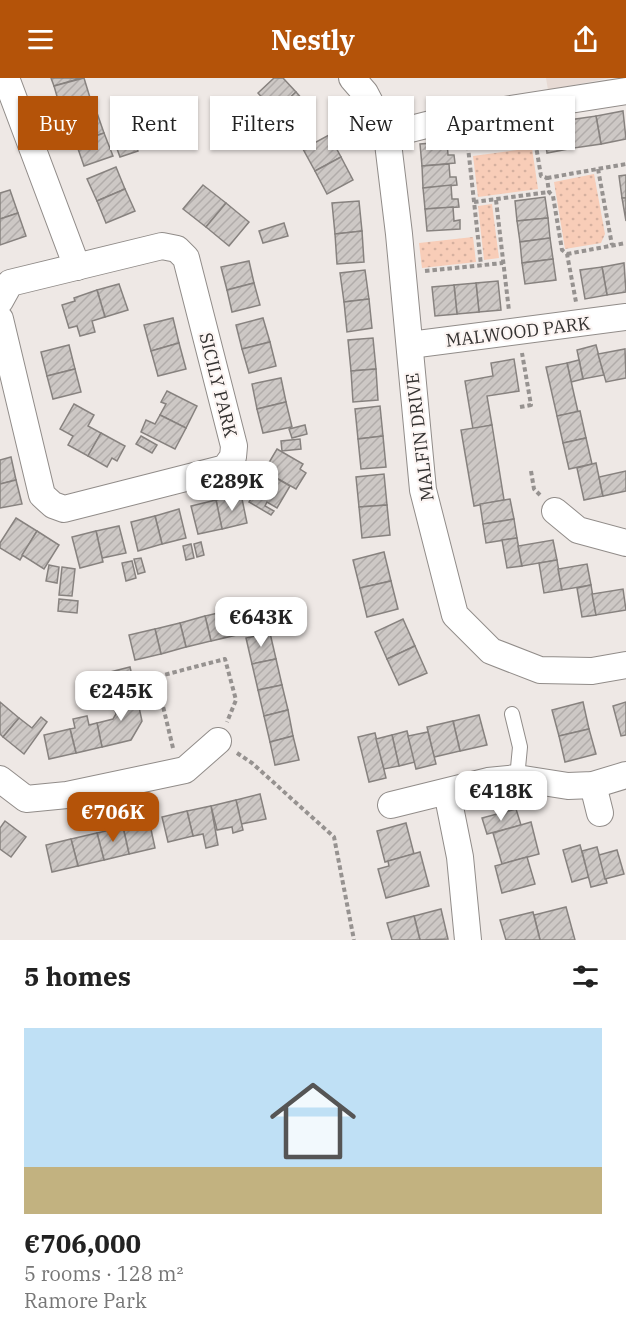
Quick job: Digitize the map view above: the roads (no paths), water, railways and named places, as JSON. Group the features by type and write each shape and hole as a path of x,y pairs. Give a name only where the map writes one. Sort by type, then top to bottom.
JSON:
{"street":[{"path":"6,78 77,267"},
{"name":"MALFIN DRIVE","path":"352,78 367,96"},
{"path":"414,128 465,116 626,91"},
{"name":"MALFIN DRIVE","path":"389,150 403,273 423,490 455,615 491,651 540,670 592,671 626,665"},
{"name":"SICILY PARK","path":"0,301 10,283 162,246 177,249 186,258 234,446 233,458 225,468 64,509 53,506 42,495 0,319"},
{"name":"MALWOOD PARK","path":"410,345 579,325 626,317"},
{"path":"555,510 578,530 626,543"},
{"path":"0,779 26,799 67,795 185,770 218,741"},
{"path":"391,805 488,781 517,778 568,786 592,784 626,775"},
{"path":"592,784 600,813"},
{"path":"447,792 460,856 468,940"}],"lane":[{"path":"512,714 520,747 517,778"}]}
